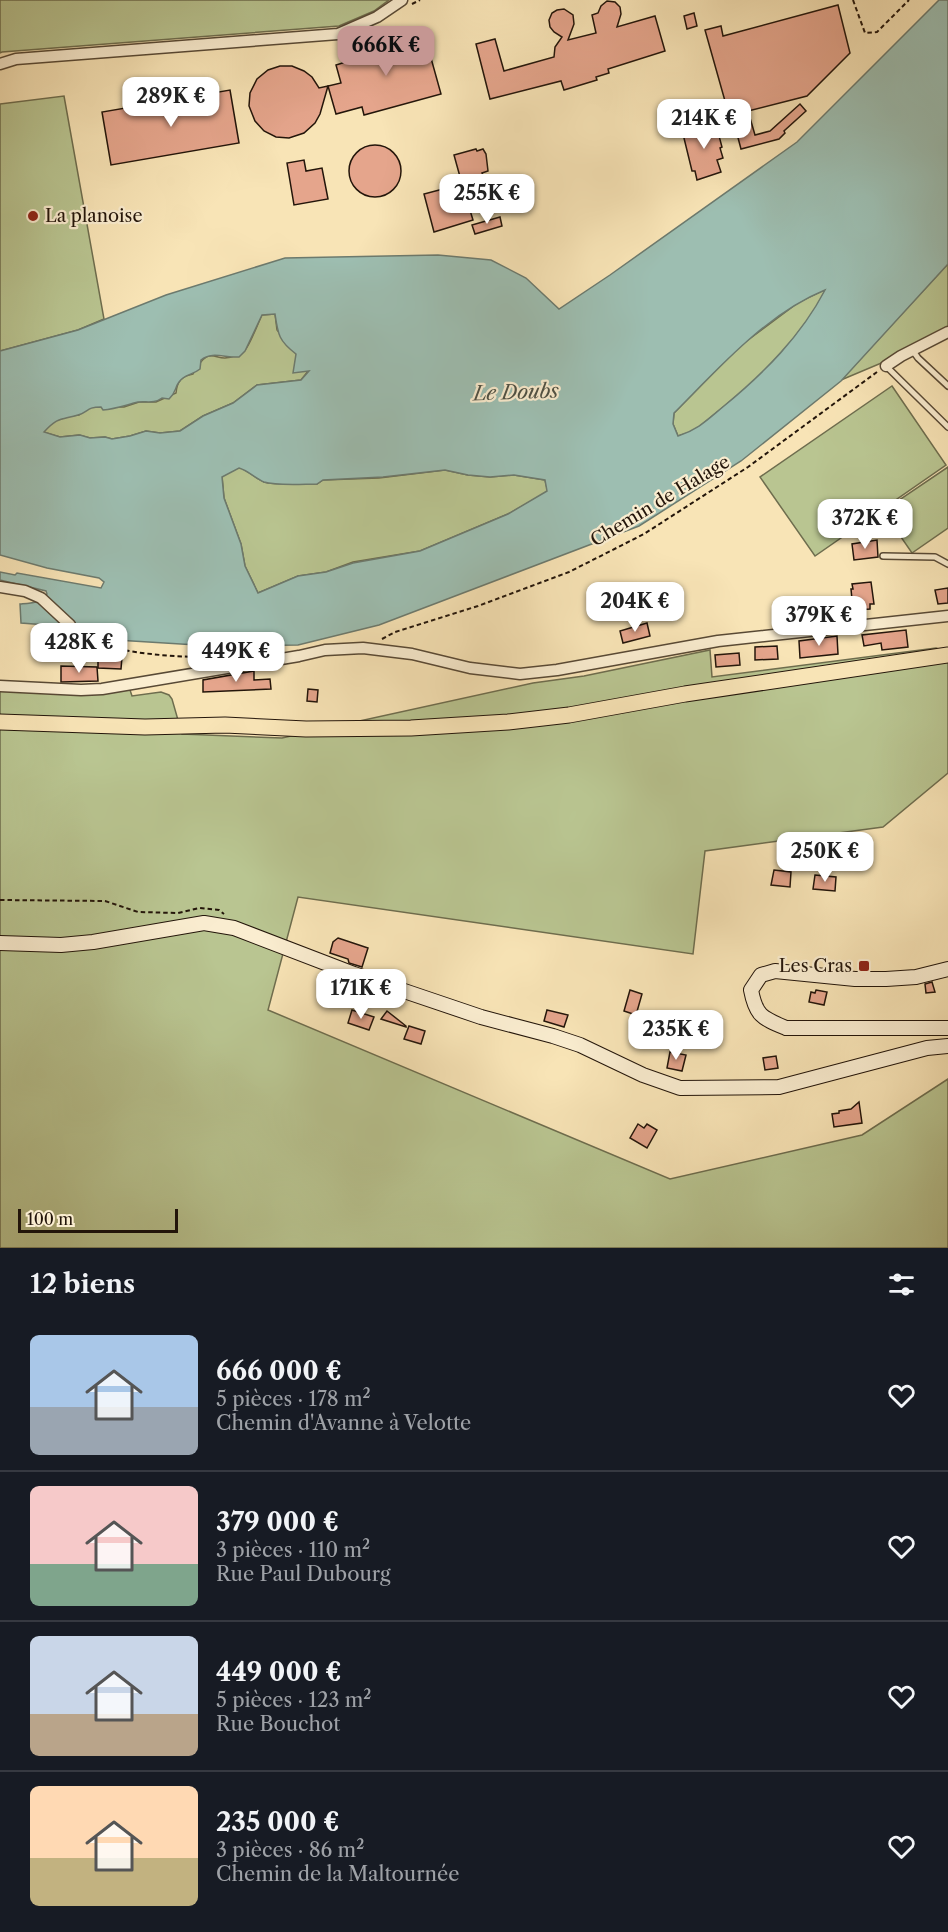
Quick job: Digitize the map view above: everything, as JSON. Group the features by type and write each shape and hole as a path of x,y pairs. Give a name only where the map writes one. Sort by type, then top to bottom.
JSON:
{"main road":[{"path":"0,722 145,727 225,725 306,729 411,728 508,723 948,655"}],"street":[{"path":"0,64 16,59 338,34 378,18 402,0"},
{"path":"886,366 948,332"},
{"path":"0,587 25,591 41,598 70,625"},
{"path":"0,686 102,689 326,650 363,648 412,654 470,668 520,674 557,670 718,641 948,616"},
{"path":"0,944 61,945 93,942 204,923 234,928 481,1017 571,1042 643,1075 680,1088 779,1087 927,1048 948,1046"},
{"path":"948,969 916,977 886,980 776,971 761,975 751,990 754,1008 766,1019 786,1028 948,1028"}],"lane":[{"path":"913,351 948,386"},
{"path":"886,366 948,427"},
{"path":"883,556 935,557 948,564"}],"path":[{"path":"853,0 865,33 877,32 909,0"},
{"name":"Chemin de Halage","path":"363,648 394,632 478,606 569,572 644,534 748,467 886,366"},
{"path":"70,625 81,636 95,643 136,652 203,658 224,657"},
{"path":"94,635 95,625 110,629 107,639"},
{"path":"0,900 105,901 138,912 178,913 199,908 219,910 230,919 234,928"}],"green space":[{"path":"0,0 389,0 374,11 339,26 0,53"},
{"name":"La planoise","path":"64,96 104,319 78,330 0,351 0,104"},
{"path":"948,264 948,335 841,380"},
{"path":"826,289 814,312 757,379 694,431 678,436 673,424 674,413 740,346 799,302"},
{"path":"275,314 277,330 309,370 301,380 257,385 233,403 203,416 180,431 160,433 146,431 112,439 79,435 60,437 43,432 54,421 79,415 91,407 124,407 139,402 156,402 176,393 181,380 193,374 205,358 213,356 229,358 244,351 262,315"},
{"path":"892,386 946,465 815,556 760,477"},
{"path":"239,467 264,482 283,484 317,484 323,480 379,478 445,470 490,477 514,475 545,480 548,492 508,514 420,551 353,562 326,572 298,576 258,593 245,566 241,544 224,498 222,476"},
{"path":"948,467 948,528 912,553 883,511"},
{"path":"936,648 948,653 948,773 883,827 705,851 693,954 298,897 268,1010 670,1179 862,1135 948,1079 948,1248 0,1248 0,691 130,690 132,696 161,692 172,699 182,734 282,738 533,683 584,676 710,650 712,677"}],"water":[{"name":"Le Doubs","path":"939,0 948,0 948,264 841,381 741,461 639,526 379,625 298,645 213,646 116,640 97,637 85,632 73,621 60,626 21,623 20,604 38,601 47,594 46,591 0,580 0,572 101,588 104,582 99,578 47,568 0,555 0,351 78,330 166,295 285,258 438,255 491,260 526,278 559,309 797,142","holes":["825,290 805,323 767,367 708,420 678,436 673,424 674,413 708,379 763,328 803,300","275,314 280,337 296,354 293,373 309,371 301,380 257,385 233,403 203,416 180,431 160,433 146,431 112,439 80,435 60,437 44,432 56,421 82,414 93,408 101,407 103,410 138,402 169,399 181,379 200,369 201,360 205,357 214,355 239,357 245,351 262,315","239,468 269,483 317,484 323,480 383,477 445,470 468,475 490,477 514,475 545,480 547,491 508,514 420,551 298,576 258,593 245,566 241,544 224,498 222,477"]}],"building":[{"path":"607,1 615,2 620,7 621,14 617,27 655,16 665,51 608,69 609,73 596,77 597,80 564,90 561,81 490,99 476,44 495,39 504,71 554,57 555,47 562,37 550,27 549,20 552,13 564,9 573,15 574,24 568,40 596,33 592,15 598,13"},
{"path":"838,5 850,53 807,96 748,111 755,135 770,131 800,104 806,111 784,131 785,133 779,139 741,149 705,30 721,26 723,36"},
{"path":"694,13 697,26 687,29 684,16"},
{"path":"424,33 441,94 364,115 362,107 336,114 328,86 341,83 336,65 349,61 347,55"},
{"path":"280,66 292,66 304,71 312,77 319,88 328,86 315,123 304,133 289,138 276,137 264,131 255,121 249,106 250,93 257,79 268,70"},
{"path":"230,90 239,143 111,165 102,112"},
{"path":"715,121 722,147 720,148 723,158 717,160 721,172 697,180 695,171 692,171 683,134"},
{"path":"370,145 380,145 394,152 401,171 394,190 380,197 370,197 360,193 353,186 349,176 349,166 353,156 360,149"},
{"path":"476,149 477,151 483,149 486,154 488,171 482,173 484,178 462,184 454,155"},
{"path":"304,160 306,171 322,168 328,199 294,205 287,163"},
{"path":"462,184 473,220 434,232 424,194"},
{"path":"500,217 502,226 475,234 472,225"},
{"path":"877,540 878,557 854,560 852,544"},
{"path":"871,582 874,604 870,604 870,609 853,610 852,584"},
{"path":"948,588 948,603 938,604 935,590"},
{"path":"647,623 650,636 623,643 620,631"},
{"path":"906,630 908,647 882,650 881,643 864,646 862,635"},
{"path":"837,636 838,654 800,658 799,641"},
{"path":"777,646 778,659 755,660 755,647"},
{"path":"739,653 740,665 716,667 715,655"},
{"path":"98,656 122,657 121,669 98,668"},
{"path":"61,666 97,667 98,681 61,682"},
{"path":"254,671 254,680 270,679 271,689 203,692 203,680"},
{"path":"308,689 318,690 317,702 307,701"},
{"path":"774,870 791,872 790,887 771,885"},
{"path":"815,875 836,877 835,891 813,889"},
{"path":"338,938 368,948 362,967 330,953 333,942"},
{"path":"932,982 935,992 926,993 925,984"},
{"path":"630,990 642,994 636,1015 624,1011"},
{"path":"816,990 827,992 824,1005 809,1002 811,992 815,993"},
{"path":"352,1010 374,1017 369,1030 348,1023"},
{"path":"547,1010 568,1015 564,1027 544,1021"},
{"path":"387,1011 406,1026 406,1027 381,1019"},
{"path":"683,1015 718,1017 717,1030 682,1027"},
{"path":"409,1026 425,1031 421,1044 404,1039"},
{"path":"670,1052 686,1055 682,1071 667,1068"},
{"path":"776,1056 778,1068 765,1070 763,1058"},
{"path":"859,1102 862,1123 834,1127 832,1114 851,1109"},
{"path":"638,1124 644,1128 647,1124 657,1130 647,1148 630,1138"}],"place":[{"name":"La planoise","path":"33,216"},
{"name":"Les Cras","path":"864,966"}]}
